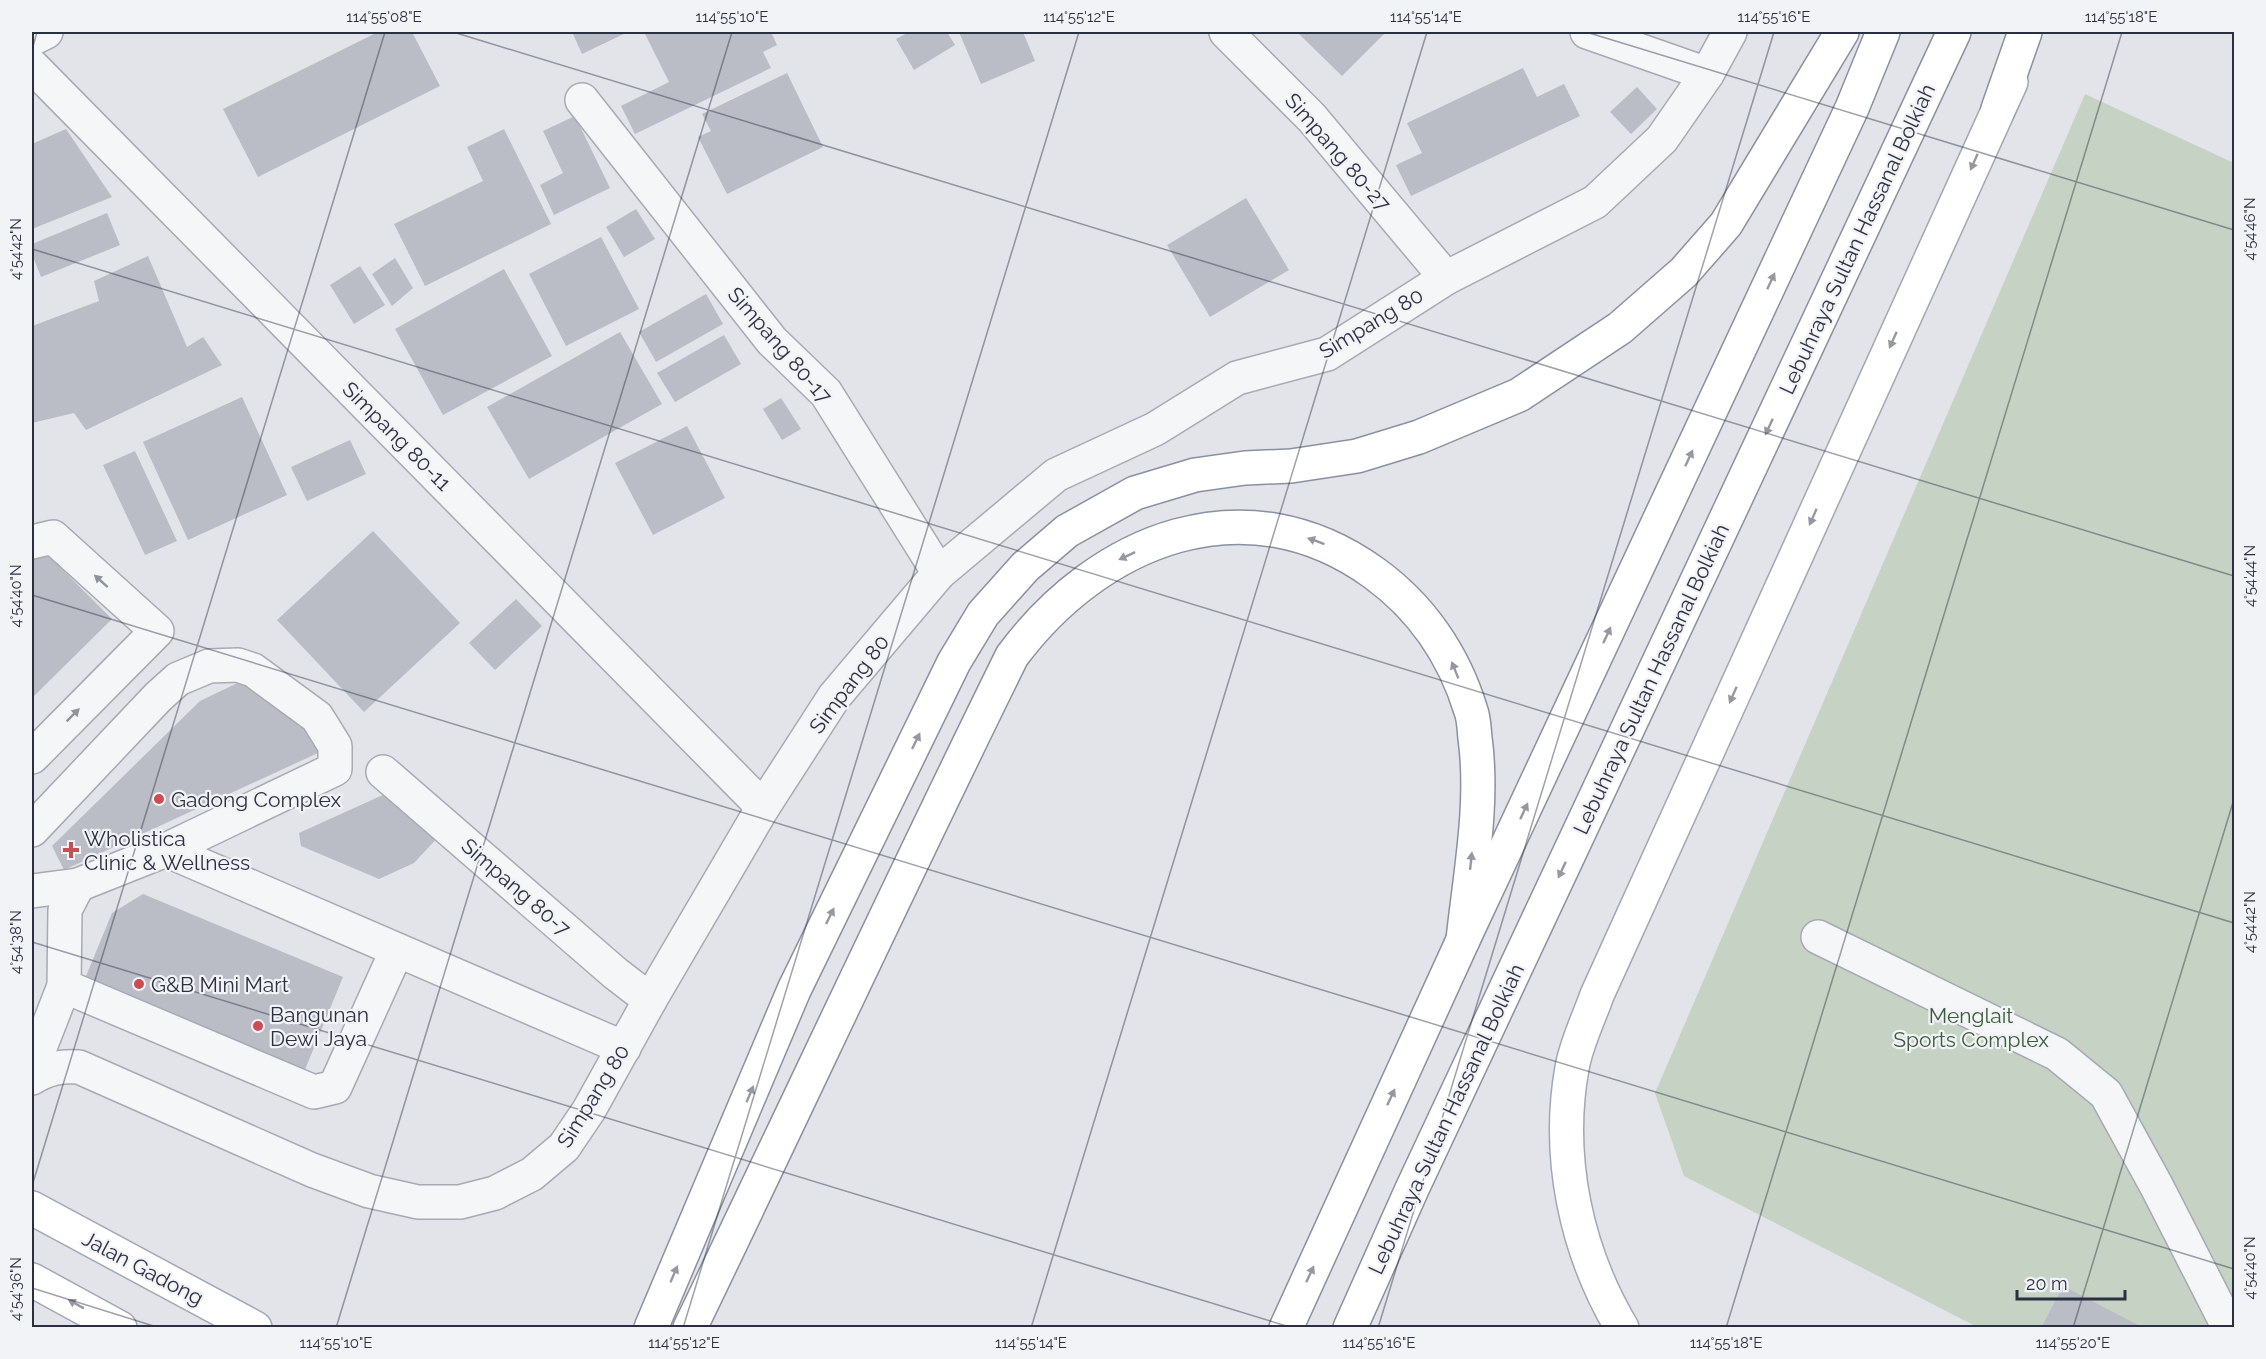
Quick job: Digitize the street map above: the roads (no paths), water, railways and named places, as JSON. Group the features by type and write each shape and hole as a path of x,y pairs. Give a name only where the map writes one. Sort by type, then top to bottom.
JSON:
{"main road":[{"path":"651,1328 794,990 954,662 982,614 1025,567 1067,531 1135,493 1195,475 1245,468 1291,466 1358,456 1419,437 1519,395 1620,328 1684,272 1726,224 1842,32"},
{"path":"1286,1328 1463,940 1852,108 1883,32"},
{"name":"Lebuhraya Sultan Hassanal Bolkiah","path":"1350,1328 1517,965 1954,32"},
{"path":"1998,109 2025,32"},
{"path":"1622,1328 1587,1256 1571,1191 1567,1130 1572,1067 1597,995 1998,109 2035,32"},
{"path":"690,1328 1012,657 1032,629 1059,603 1088,578 1122,557 1167,539 1209,528 1251,526 1286,532 1320,542 1356,560 1395,588 1423,618 1450,661 1472,712 1479,771 1463,940"},
{"name":"Jalan Gadong","path":"33,1204 255,1328"},
{"path":"32,1280 120,1328"}],"street":[{"path":"32,39 46,32"},
{"name":"Simpang 80-27","path":"1226,32 1312,118 1446,278"},
{"path":"1587,32 1707,74"},
{"name":"Simpang 80","path":"32,1078 42,1071 60,1066 79,1067 312,1170 369,1191 418,1202 460,1202 495,1193 532,1174 564,1147 589,1110 650,1000 763,807 834,697 939,573 1056,476 1155,429 1237,378 1327,354 1446,278 1595,202 1662,140 1707,74 1730,32"},
{"name":"Simpang 80-11","path":"32,66 763,807"},
{"name":"Simpang 80-17","path":"582,100 772,341 826,393 939,573"},
{"path":"32,542 53,537 157,632 32,757"},
{"path":"32,830 158,697 178,679 209,666 238,665 253,670 317,717 334,746 335,769 166,850 78,885 32,891"},
{"name":"Simpang 80-7","path":"383,772 615,973 650,1000"},
{"path":"166,850 624,1048"},
{"path":"32,1068 64,986 65,910 78,885"},
{"path":"1818,937 2056,1054 2106,1094 2157,1187 2229,1328"},
{"path":"64,986 314,1092 335,1087 397,950"}],"place":[{"name":"Gadong Complex","path":"159,799"},
{"name":"Wholistica Clinic & Wellness","path":"71,850"},
{"name":"G&B Mini Mart","path":"139,984"},
{"name":"Bangunan Dewi Jaya","path":"258,1026"}],"park label":[{"name":"Menglait Sports Complex","path":"1971,1027"}]}
